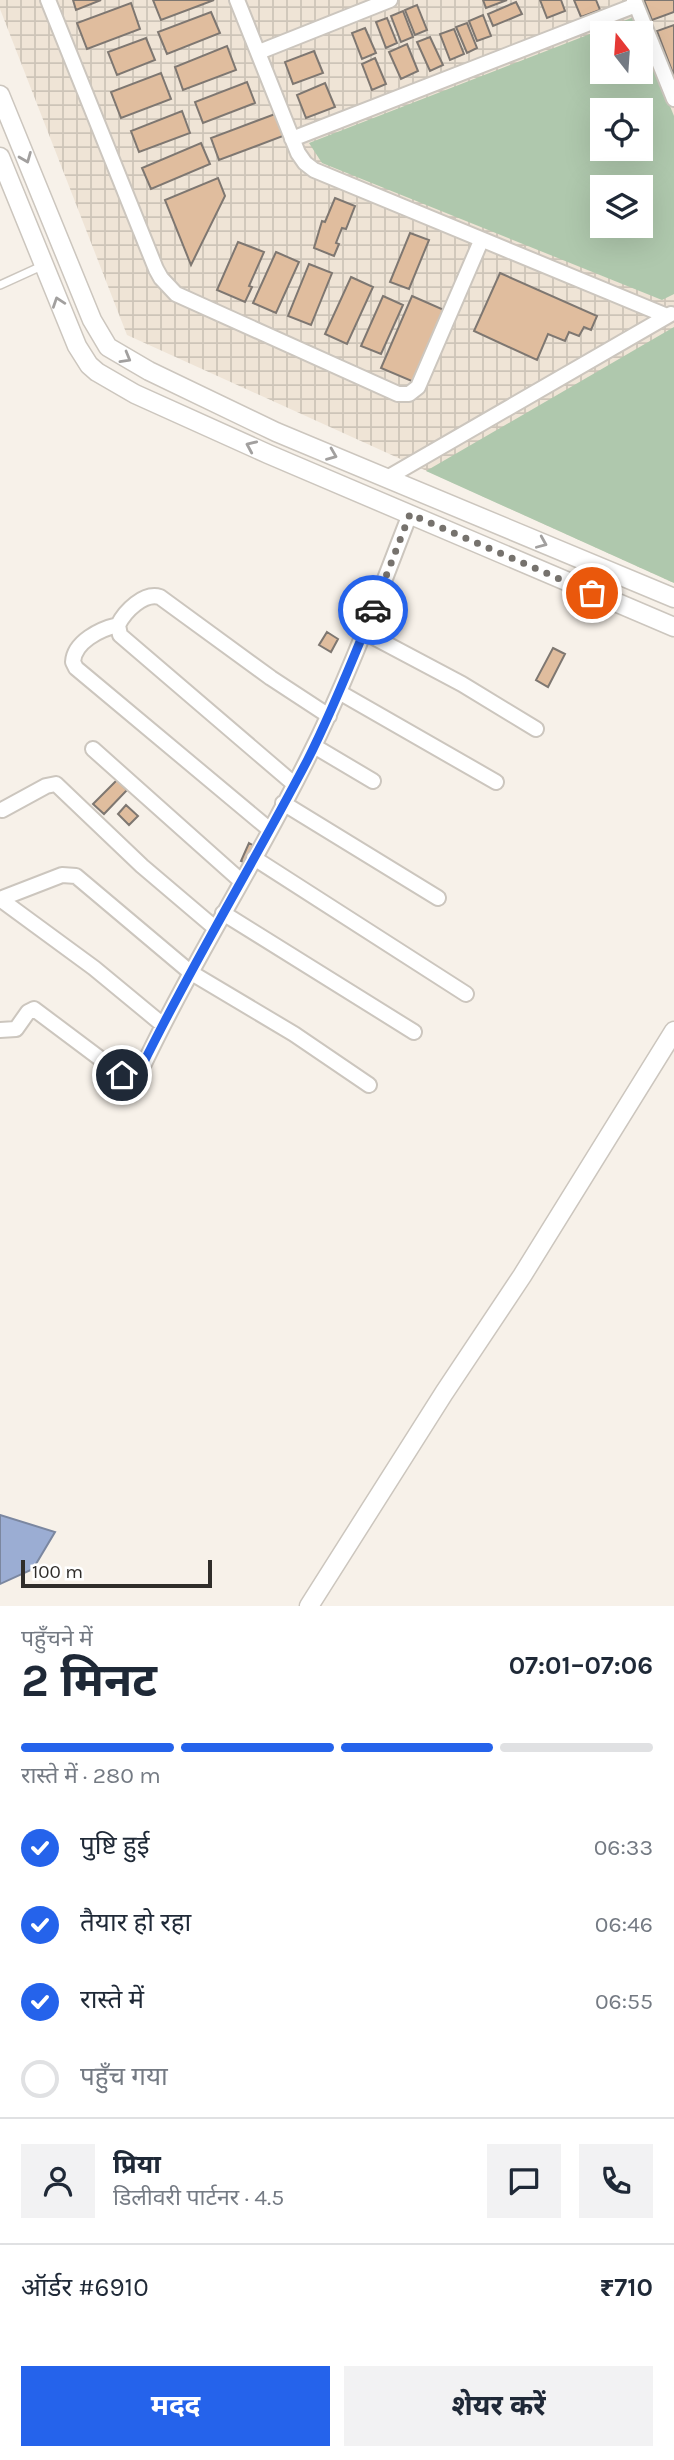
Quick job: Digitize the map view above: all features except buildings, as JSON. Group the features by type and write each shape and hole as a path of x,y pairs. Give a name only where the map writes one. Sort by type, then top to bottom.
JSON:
{"street":[{"path":"48,0 156,269 160,278 176,294 398,394 409,394 418,387 481,241"},
{"path":"237,0 292,139 305,163 314,170 481,241 671,314"},
{"path":"259,52 390,0"},
{"path":"292,139 635,2 674,99"},
{"path":"0,95 92,320 108,347 149,371 276,432 674,598"},
{"path":"0,157 77,346 89,365 103,376 135,394 268,454 674,627"},
{"path":"387,478 671,314"},
{"path":"0,1030 16,1029 28,1012 37,1010 122,1075 131,1078 142,1066 190,972 314,746 364,632 410,514"},
{"path":"294,784 120,635 118,625 144,598 154,595 160,597 328,716"},
{"path":"118,625 100,630 75,652 73,662 76,668 270,830"},
{"path":"364,632 462,684 536,729"},
{"path":"339,692 496,782"},
{"path":"314,746 373,781"},
{"path":"93,749 241,881"},
{"path":"2,810 46,786 57,784 142,866 215,928"},
{"path":"284,803 438,898"},
{"path":"254,858 466,994"},
{"path":"163,1025 85,961 0,899 62,875 76,876 190,972 294,1034 369,1085"},
{"path":"223,913 414,1032"},
{"path":"309,1606 522,1276 674,1031"}],"lane":[{"path":"0,285 45,265"}],"shaded area":[{"path":"0,0 674,0 674,583 127,335 0,9"}],"green space":[{"path":"590,34 590,84 653,84 653,64 674,116 674,294 662,300 322,163 309,143"},
{"path":"674,327 674,583 426,471"}],"water":[{"path":"0,1515 55,1532 33,1569 0,1584"}],"way so far":[{"path":"373,610 410,514 592,593"}],"route":[{"path":"122,1075 131,1078 142,1066 307,760 335,702 373,610"}]}
